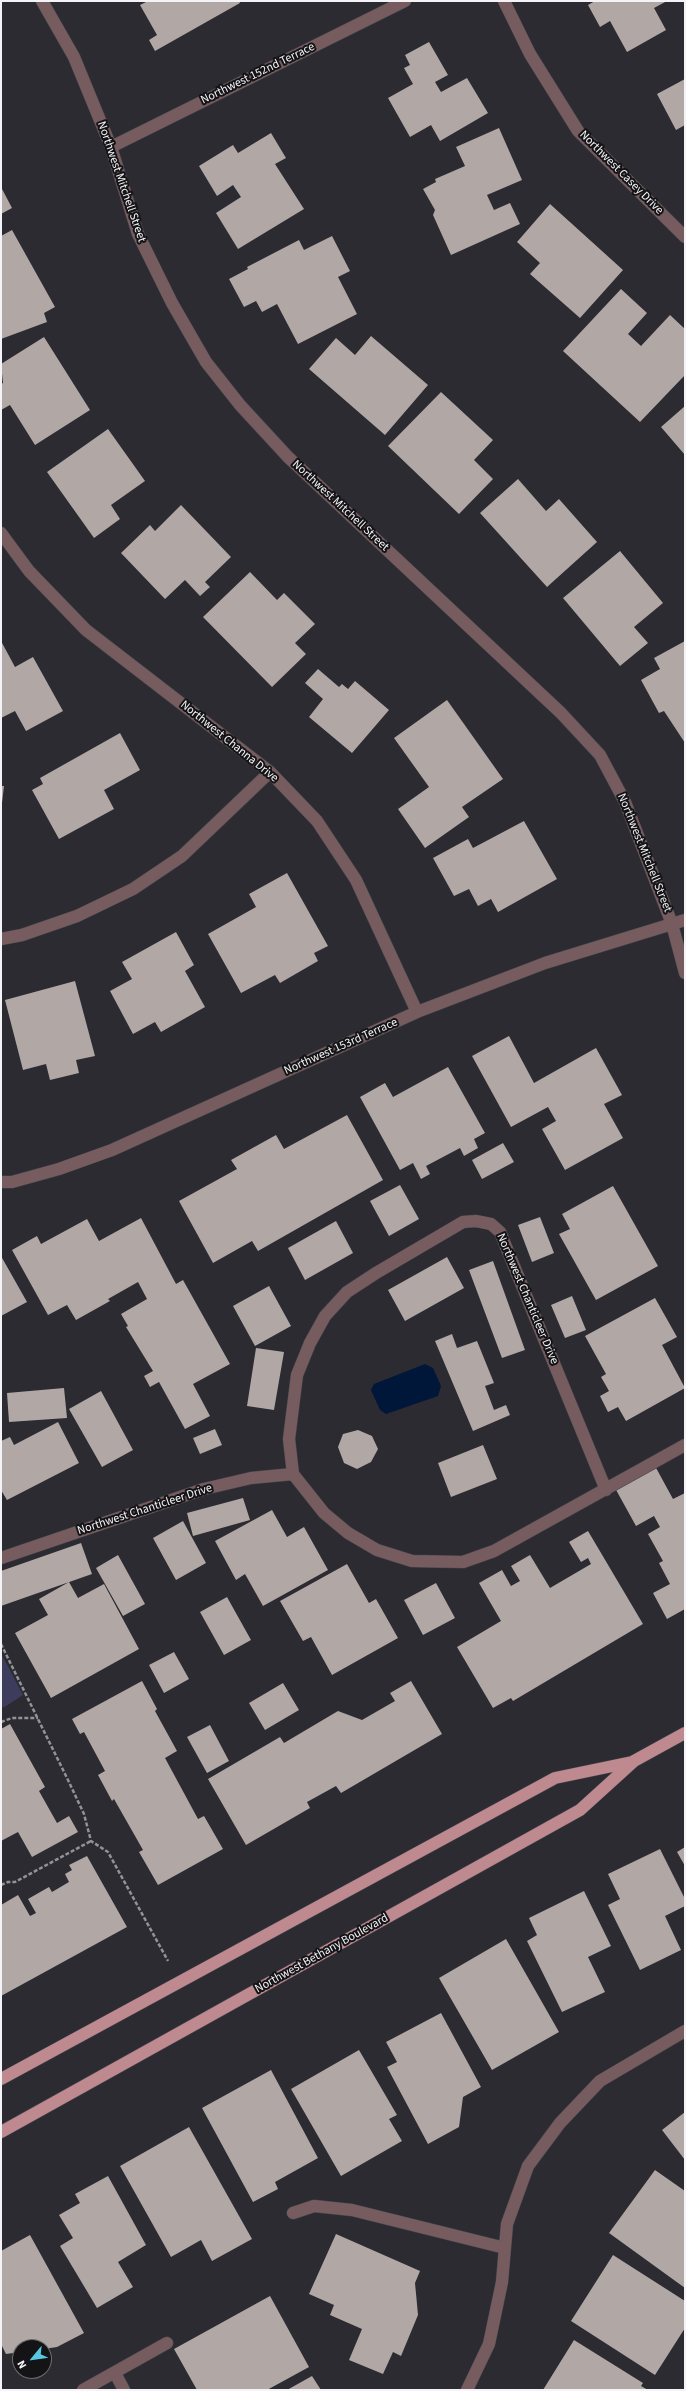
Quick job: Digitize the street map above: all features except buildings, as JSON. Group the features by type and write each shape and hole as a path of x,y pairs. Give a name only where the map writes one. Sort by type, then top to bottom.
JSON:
{"main road":[{"name":"Northwest Bethany Boulevard","path":"1,2132 580,1810 634,1761 685,1733"},
{"name":"Northwest Bethany Boulevard","path":"1,2079 554,1778 634,1761"}],"street":[{"name":"Northwest Mitchell Street","path":"42,1 74,57 111,147 138,234 172,303 206,362 240,405 288,457 561,713 600,755 625,802 672,924 685,973"},
{"name":"Northwest 152nd Terrace","path":"111,147 405,1"},
{"name":"Northwest Casey Drive","path":"504,1 530,54 578,131 685,237"},
{"name":"Northwest Channa Drive","path":"1,533 29,571 86,630 270,772 318,821 356,880 418,1012"},
{"path":"1,939 22,935 77,916 133,889 182,856 270,772"},
{"name":"Northwest 153rd Terrace","path":"1,1182 12,1182 59,1169 112,1150 418,1012 545,963 685,920"},
{"name":"Northwest Chanticleer Drive","path":"1,1558 204,1489 250,1478 293,1474 289,1439 297,1375 310,1343 325,1316 347,1292 376,1273 463,1222 476,1221 491,1224 500,1232 606,1490"},
{"path":"293,1474 324,1512 354,1536 377,1550 412,1562 463,1562 494,1551 685,1445"},
{"path":"467,2390 489,2344 502,2282 507,2224 528,2166 560,2123 600,2081 685,2031"},
{"path":"293,2213 314,2206 352,2210 505,2248"},
{"path":"83,2390 167,2343"},
{"path":"115,2373 124,2390"}],"path":[{"path":"1,1644 84,1814 91,1841 108,1852 139,1911 180,1982"},
{"path":"1,1722 12,1718 38,1718"},
{"path":"1,1886 8,1882 14,1882 91,1841"}],"shaded area":[{"path":"1,1653 23,1695 3,1708 1,1703"}],"water":[{"path":"425,1364 433,1368 441,1386 438,1396 386,1414 380,1410 371,1390 374,1384"}]}
